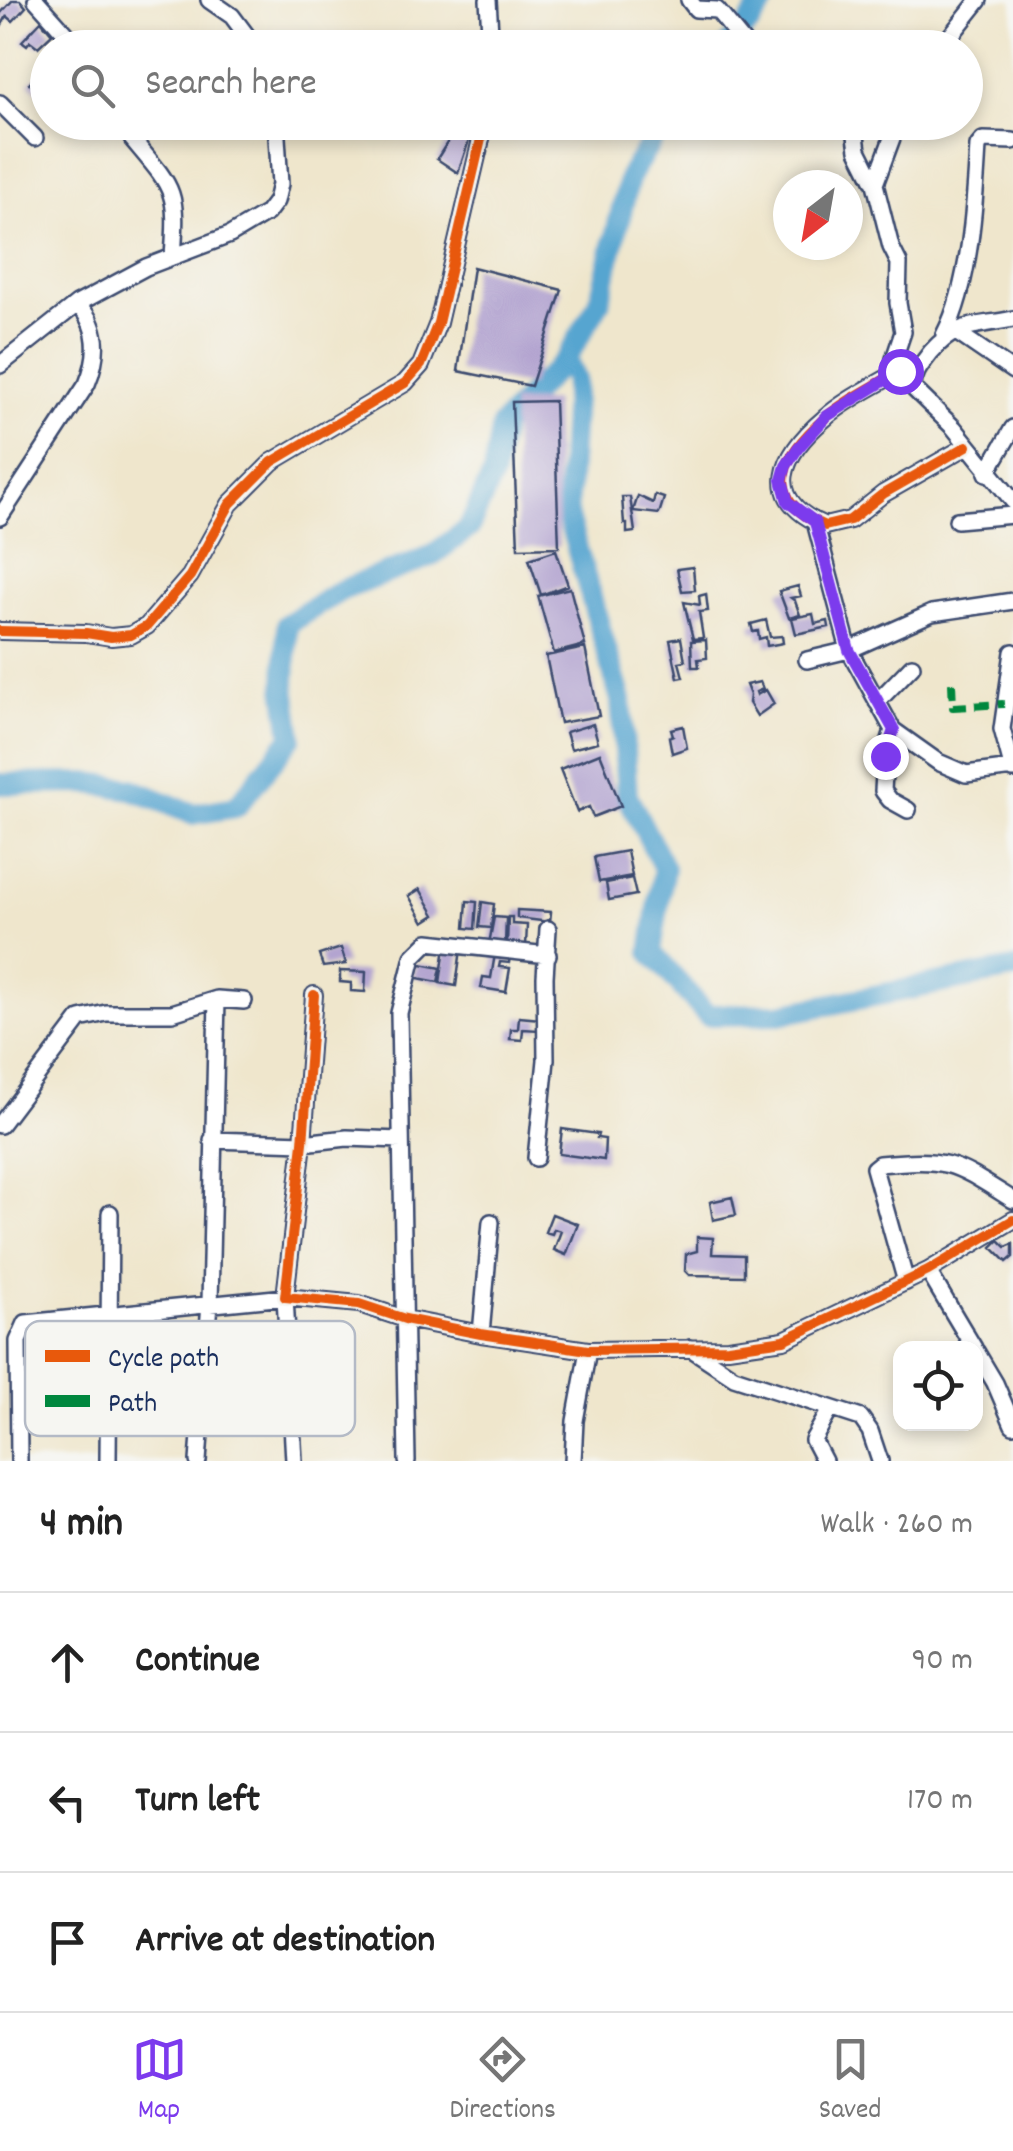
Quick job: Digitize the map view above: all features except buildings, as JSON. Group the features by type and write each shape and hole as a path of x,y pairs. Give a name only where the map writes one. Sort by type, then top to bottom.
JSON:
{"street":[{"path":"36,0 63,30"},
{"path":"208,0 232,16 242,30"},
{"path":"488,0 490,30"},
{"path":"689,0 696,9 717,10 735,30"},
{"path":"955,30 979,0"},
{"path":"0,103 30,133"},
{"path":"133,140 174,196 173,256"},
{"path":"0,365 77,304 173,256 230,236 266,213 276,202 280,184 277,140"},
{"path":"0,630 86,632 112,637 131,635 147,626 190,576 230,504 272,462 413,376 438,323 480,140"},
{"path":"857,140 875,184 899,263 898,303 903,332 894,360 920,398 954,428 1013,501"},
{"path":"875,184 891,140"},
{"path":"950,333 964,278 978,146 984,140 1013,141"},
{"path":"0,517 87,384 93,368 94,328 77,304"},
{"path":"967,446 892,488 850,520 825,526 788,502 782,480 786,466 827,416 906,374 950,333 975,324 1013,319"},
{"path":"950,333 1013,372"},
{"path":"987,472 1013,428"},
{"path":"957,520 1013,515"},
{"path":"815,522 849,650 894,730 938,762 966,774 1013,769 1002,729 1013,652"},
{"path":"807,660 849,650 932,613 1013,601"},
{"path":"877,702 912,666"},
{"path":"894,730 885,756 883,791 908,810"},
{"path":"536,1158 546,1060 548,929"},
{"path":"408,1461 399,1013 413,957 428,942 548,955"},
{"path":"286,1321 285,1296 304,1143 314,995"},
{"path":"209,1321 217,999"},
{"path":"0,1125 80,1019 106,1014 172,1013 217,999 244,1002"},
{"path":"212,1140 401,1140"},
{"path":"906,1282 874,1168 879,1164 928,1159 948,1162 1013,1200"},
{"path":"110,1214 112,1321"},
{"path":"45,1321 285,1296 359,1304 404,1319 588,1350 728,1348 784,1340 928,1271 1013,1220"},
{"path":"481,1334 492,1222"},
{"path":"928,1271 970,1341"},
{"path":"18,1461 20,1330 25,1324"},
{"path":"690,1348 734,1378 861,1418 880,1461"},
{"path":"573,1461 575,1422 588,1350"},
{"path":"983,1363 1013,1425"},
{"path":"824,1461 813,1440 830,1410"},
{"path":"108,1461 109,1436"},
{"path":"198,1461 200,1436"},
{"path":"293,1436 294,1461"}],"waterway":[{"path":"743,30 766,0"},
{"path":"0,784 89,783 132,789 193,814 236,807 292,737 285,687 287,624 342,590 431,556 469,528 493,474 502,425 566,359 599,303 630,175 652,140"},
{"path":"566,359 575,379 567,514 621,700 627,795 664,868 651,952 707,1015 780,1014 1013,969"}],"marked path":[{"path":"952,683 953,707 1004,704"}],"cycle path":[{"path":"0,631 111,637 131,635 147,626 190,576 230,504 272,462 405,383 421,365 438,323 481,140"},
{"path":"913,376 899,371 842,405 810,432 797,447 784,476 785,490 792,503 825,526 850,520 883,494 967,446"},
{"path":"314,995 303,1143 285,1297 359,1304 405,1319 588,1350 728,1348 784,1340 928,1271 1013,1220"}],"route":[{"path":"885,756 894,730 849,650 815,522 788,502 782,480 798,448 827,416 900,371"}]}
